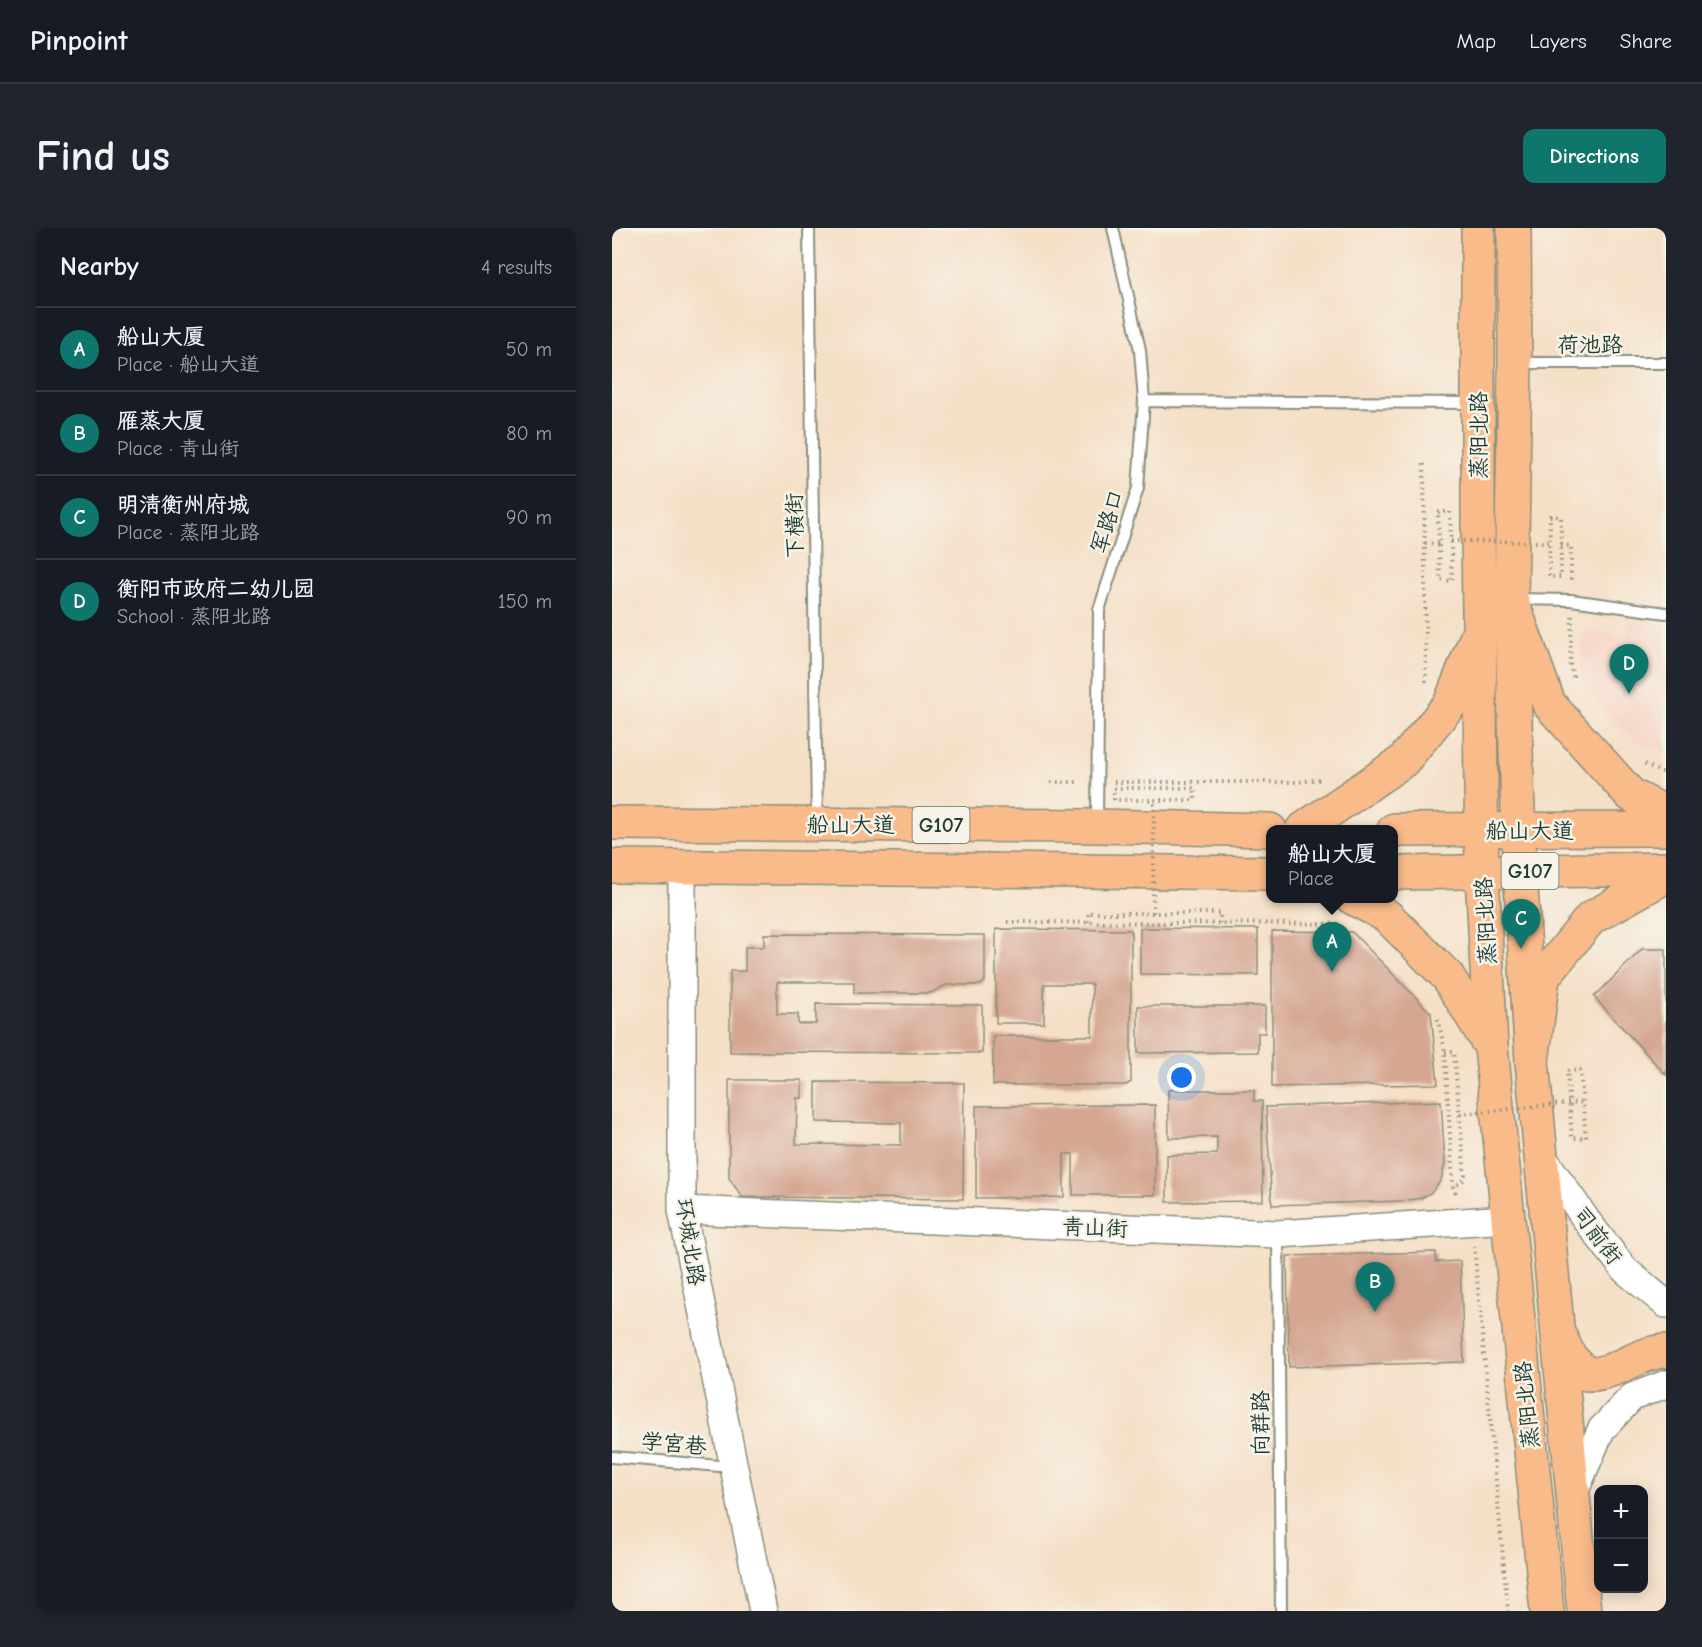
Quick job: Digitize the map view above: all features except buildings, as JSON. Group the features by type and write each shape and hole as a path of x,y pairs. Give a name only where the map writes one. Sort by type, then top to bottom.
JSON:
{"main road":[{"name":"蒸阳北路","path":"1478,228 1482,872 1491,1047 1547,1611"},
{"name":"蒸阳北路","path":"1514,228 1515,363 1511,599 1520,871 1532,1061 1584,1611"},
{"path":"1511,599 1549,704 1631,795 1666,813"},
{"path":"1309,825 1404,761 1450,704 1481,626"},
{"name":"船山大道","path":"612,823 1098,826 1266,830"},
{"name":"船山大道","path":"1398,830 1666,829"},
{"name":"船山大道","path":"612,866 1266,873"},
{"name":"船山大道","path":"1398,873 1666,869"},
{"path":"1532,1061 1543,977 1591,918 1666,876"},
{"path":"1347,911 1387,916 1448,977 1491,1047"},
{"path":"1557,1331 1570,1357 1586,1374 1597,1375 1655,1351 1666,1351"}],"street":[{"name":"环城北路","path":"682,867 682,1210 763,1611"},
{"name":"司前街","path":"1542,1156 1587,1221 1625,1270 1666,1304"},
{"name":"青山街","path":"682,1210 1278,1234 1508,1219"},
{"path":"1572,1496 1601,1430 1632,1397 1666,1384"}],"lane":[{"name":"下横街","path":"809,228 817,824"},
{"name":"军路口","path":"1098,826 1099,610 1138,488 1144,401 1140,350 1113,228"},
{"name":"荷池路","path":"1515,363 1666,363"},
{"path":"1144,401 1478,403"},
{"path":"1511,599 1571,600 1666,613"},
{"name":"向群路","path":"1278,1234 1281,1611"},
{"name":"学宫巷","path":"612,1457 733,1467"}],"path":[{"path":"1424,464 1426,690"},
{"path":"1440,557 1438,512 1450,512 1451,541 1548,542"},
{"path":"1550,516 1560,517 1561,578 1549,578 1548,542 1550,516"},
{"path":"1425,543 1439,544"},
{"path":"1561,545 1571,546 1570,664 1575,685"},
{"path":"1643,764 1660,772 1666,772"},
{"path":"1051,782 1297,782 1325,779"},
{"path":"1156,782 1156,788"},
{"path":"1143,788 1195,788 1195,800 1154,800 1153,913"},
{"path":"1007,922 1220,923 1347,911"},
{"path":"1088,922 1088,913 1220,913 1220,923"},
{"path":"1436,1009 1445,1052 1453,1186 1474,1245 1508,1611"},
{"path":"1445,1052 1454,1052 1465,1178 1461,1183 1453,1186"},
{"path":"1580,1070 1582,1102 1586,1138 1572,1138 1567,1071 1580,1070"},
{"path":"1460,1114 1582,1102"}],"shaded area":[{"path":"1630,622 1666,626 1666,750 1639,744 1604,713 1580,676 1582,630 1627,637"}],"place":[{"name":"衡阳市政府二幼儿园","path":"1629,694"},
{"name":"明清衡州府城","path":"1521,949"},
{"name":"船山大厦","path":"1332,972"},
{"name":"雁蒸大厦","path":"1375,1312"}]}
